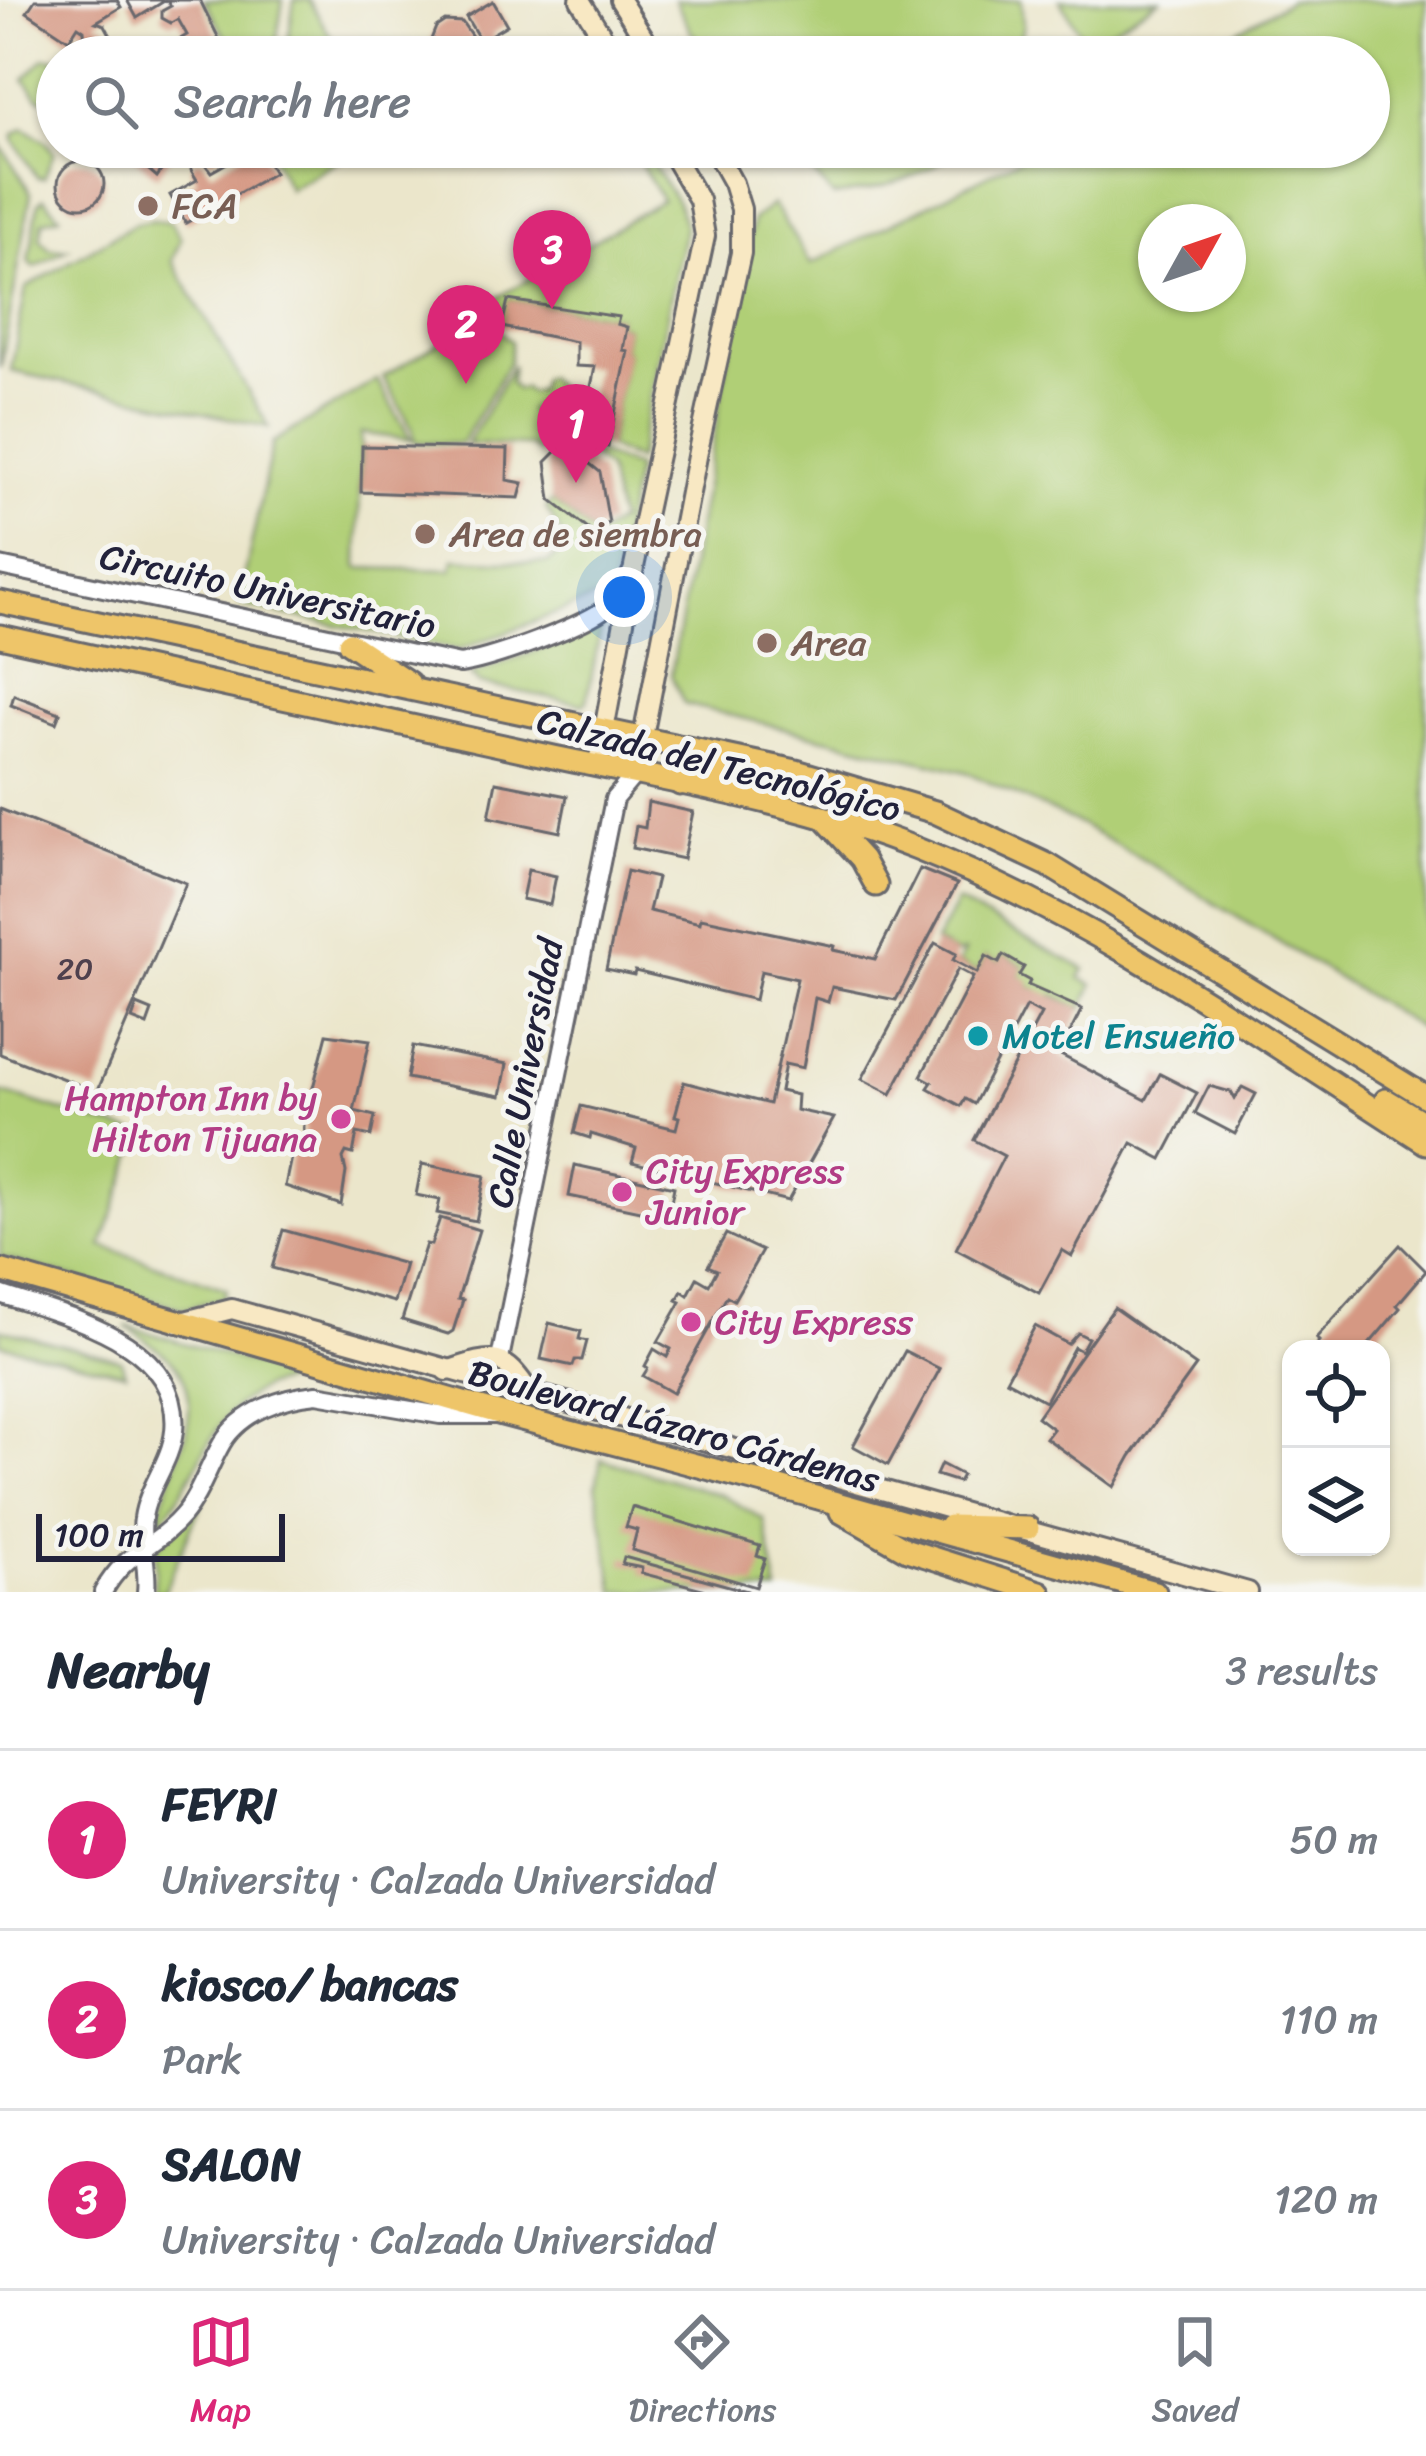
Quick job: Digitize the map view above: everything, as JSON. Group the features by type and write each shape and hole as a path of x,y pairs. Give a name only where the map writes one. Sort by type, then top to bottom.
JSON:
{"main road":[{"path":"580,0 602,36"},
{"path":"620,0 643,36"},
{"path":"598,764 594,729 705,236 699,200 680,168"},
{"path":"636,773 741,253 741,208 725,168"},
{"name":"Calzada del Tecnológico","path":"0,602 825,778 935,812 1048,865 1426,1097"},
{"name":"Calzada del Tecnológico","path":"0,636 598,764 822,816 913,847 989,879 1100,938 1279,1046 1426,1143"},
{"path":"349,644 420,690"},
{"path":"291,699 299,664"},
{"path":"499,745 511,738 577,745 594,729"},
{"path":"680,784 673,768 682,764 778,783 825,778"},
{"path":"822,816 862,859 875,885"},
{"path":"1279,1046 1325,1066 1426,1124"},
{"name":"Boulevard Lázaro Cárdenas","path":"0,1270 502,1414 1155,1592"},
{"name":"Boulevard Lázaro Cárdenas","path":"177,1323 232,1309 1248,1592"},
{"path":"448,1371 484,1358 500,1359 517,1372 531,1394"},
{"path":"822,1500 907,1550 1040,1592"},
{"path":"913,1526 1028,1528"}],"street":[{"name":"Circuito Universitario","path":"0,566 442,662 483,659 602,611 622,590 634,567"},
{"path":"598,764 614,799"},
{"name":"Calle Universidad","path":"500,1359 614,799 636,773"},
{"path":"0,1294 120,1341 143,1357 167,1384 174,1433 142,1523 146,1592"},
{"path":"103,1592 119,1565 182,1516 231,1430 256,1411 317,1394 440,1415 502,1414"}],"green space":[{"path":"204,0 283,0 277,36 225,36"},
{"path":"294,0 309,0 330,36 289,36"},
{"path":"675,0 1021,0 1023,25 1021,36 695,36"},
{"path":"1060,0 1159,0 1100,36 1082,36"},
{"path":"1290,0 1426,0 1426,1032 1147,862 1075,822 966,772 684,704 671,675 753,220 773,204 811,264 1001,168 1390,168 1390,36 1229,36"},
{"path":"36,67 36,94 24,79"},
{"path":"24,128 36,135 36,168 48,168 44,178 37,177 14,134"},
{"path":"0,144 31,193 1,367 0,367"},
{"path":"278,168 324,168 289,189"},
{"path":"643,168 655,168 678,204 685,228 637,460 608,447 627,352 623,350 627,327 617,324 618,317 509,300 504,321 488,324 479,309 662,200"},
{"path":"808,168 930,168 901,181 833,196"},
{"path":"44,198 60,216 43,221 40,238 50,249 67,249 35,267 29,262 38,203"},
{"path":"170,222 181,239 172,261 269,427 11,371 26,288 136,223"},
{"path":"477,320 487,336 500,331 511,342 509,362 461,444 415,442 383,377"},
{"path":"513,365 510,383 517,390 538,390 541,379 547,377 557,388 529,410 551,445 538,452 530,446 467,444"},
{"path":"377,380 411,440 361,433 358,568 452,570 454,559 548,563 568,546 546,508 553,501 597,537 619,521 607,469 579,446 636,468 612,585 604,595 459,650 241,606 273,442"},
{"path":"601,627 583,704 480,684 470,675"},
{"path":"957,902 1085,969 1080,978 1093,985 1082,1009 1028,985 1019,975 1023,966 1004,956 999,963 986,957 977,973 959,963 964,952 956,954 935,942"},
{"path":"0,1092 141,1135 102,1246 226,1289 224,1297 184,1309 0,1257"},
{"path":"126,1326 301,1378 263,1388 228,1415 157,1524 184,1441 189,1398 172,1361"},
{"path":"0,1329 121,1360 125,1373 0,1344"},
{"path":"601,1459 722,1495 764,1520 778,1592 615,1592 596,1486"},
{"path":"203,1499 164,1592 154,1592 156,1548"}],"building":[{"path":"35,0 117,0 121,7 96,22 105,25 111,36 84,36 78,26 72,36 63,36 27,12"},
{"path":"127,0 166,0 137,18"},
{"path":"167,0 200,0 218,36 185,36 178,19 171,23 162,18 162,11 171,6"},
{"path":"493,1 507,25 493,36 478,36 466,17"},
{"path":"445,21 462,22 472,36 432,36"},
{"path":"65,168 97,168 103,175 103,193 90,206 72,206 59,193 59,175"},
{"path":"192,168 211,172 271,168 274,173 186,223 170,195 197,180"},
{"path":"508,300 619,317 617,324 627,327 623,350 628,351 608,447 580,442 595,367 576,366 576,342 502,327"},
{"path":"362,446 508,449 507,480 523,483 519,498 361,492"},
{"path":"560,448 570,448 600,472 609,523 593,533 551,500 546,462"},
{"path":"14,695 60,713 56,723 11,705"},
{"path":"496,782 567,796 560,832 489,817"},
{"path":"648,802 693,812 683,859 632,848 636,826 645,828"},
{"path":"0,809 186,883 97,1092 0,1054"},
{"path":"920,869 957,884 896,1000 832,987 828,1002 815,998 803,1068 785,1064 780,1091 797,1095 796,1110 834,1118 788,1201 632,1162 636,1148 574,1133 581,1106 676,1129 684,1082 769,1104 797,979 761,971 755,1000 635,971 634,975 606,969 627,871 657,878 649,911 834,946 833,950 875,959"},
{"path":"528,870 556,876 550,905 522,899"},
{"path":"935,943 977,973 986,956 999,963 1003,955 1024,967 1019,975 1030,981 1028,985 1082,1009 1059,1054 1146,1100 1160,1074 1197,1093 1162,1159 1132,1143 1072,1256 1062,1250 1039,1293 956,1249 1004,1156 974,1140 1041,1014 1026,1006 974,1104 965,1099 961,1106 928,1088 932,1082 921,1076 973,977 958,969 891,1094 862,1079"},
{"path":"137,1005 152,1011 147,1025 132,1019"},
{"name":"Hampton Inn by Hilton Tijuana","path":"327,1034 370,1040 354,1111 375,1116 371,1136 357,1133 353,1154 346,1152 343,1158 341,1205 285,1186 293,1148 304,1150 304,1122"},
{"path":"413,1046 507,1064 501,1096 407,1078"},
{"path":"1209,1086 1231,1092 1235,1099 1242,1087 1256,1094 1235,1134 1195,1113"},
{"path":"422,1164 485,1176 476,1221 437,1213 440,1200 416,1195"},
{"name":"City Express Junior","path":"575,1165 674,1187 668,1217 569,1196"},
{"path":"440,1218 479,1230 458,1299 463,1300 448,1334 402,1320 426,1244 431,1245"},
{"path":"283,1230 405,1264 394,1302 272,1268"},
{"name":"City Express","path":"726,1234 762,1251 734,1300 727,1296 673,1393 643,1376 645,1366 654,1349 667,1357 671,1349 658,1342 681,1302 677,1300 682,1291 688,1295 697,1278 709,1285 717,1270 708,1266"},
{"path":"1400,1245 1426,1271 1373,1340 1316,1338"},
{"path":"1114,1308 1196,1366 1114,1487 1046,1438 1053,1429 1037,1417"},
{"path":"549,1323 581,1331 579,1339 587,1341 582,1360 575,1360 573,1366 541,1359"},
{"path":"1035,1326 1068,1344 1078,1333 1088,1338 1081,1351 1074,1347 1045,1401 1006,1380"},
{"path":"905,1351 940,1369 888,1465 853,1446"},
{"path":"941,1464 962,1475 958,1482 936,1475"},
{"path":"632,1507 760,1546 757,1556 765,1559 756,1587 632,1550 637,1530 626,1527"},
{"path":"624,1557 747,1592 700,1592 702,1589 641,1573 642,1568 622,1564"}],"place":[{"name":"FCA","path":"148,206"},
{"name":"SALON","path":"552,309"},
{"name":"kiosco/ bancas","path":"466,384"},
{"name":"FEYRI","path":"576,483"},
{"name":"Area de siembra","path":"425,534"},
{"name":"Area","path":"767,643"},
{"name":"Motel Ensueño","path":"978,1036"},
{"name":"Hampton Inn by Hilton Tijuana","path":"341,1119"},
{"name":"City Express Junior","path":"622,1192"},
{"name":"City Express","path":"691,1322"}]}
